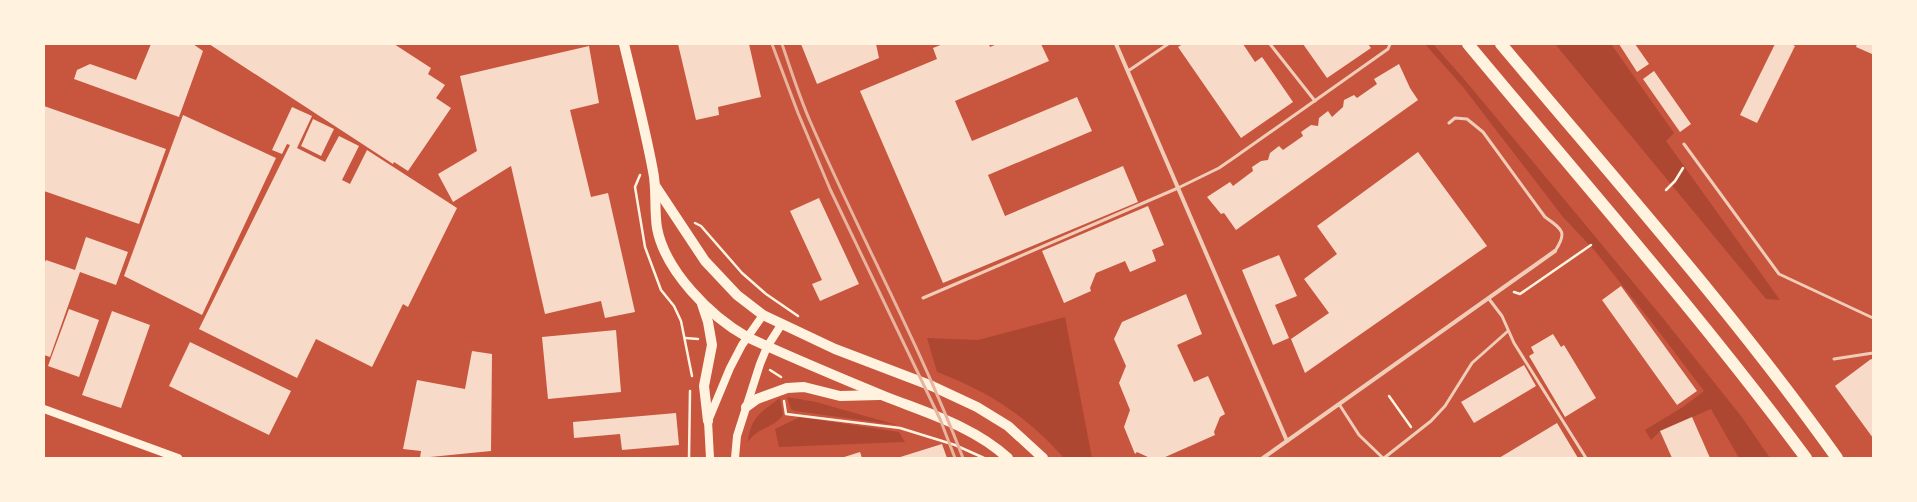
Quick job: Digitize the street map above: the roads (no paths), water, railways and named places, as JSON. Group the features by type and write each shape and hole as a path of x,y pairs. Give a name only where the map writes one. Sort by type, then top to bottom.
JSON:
{"highway":[{"path":"1468,44 1696,317 1806,458"},
{"path":"1501,44 1645,213 1764,359 1837,458"}],"main road":[{"path":"624,44 656,187 657,228 664,249 680,276 700,300 730,328 747,338 972,432 986,440 1008,458"},
{"path":"656,187 705,261 737,295 763,315 835,349 957,397 977,407 1008,426 1042,458"},
{"path":"700,300 708,322 712,345 704,386 710,458"},
{"path":"708,422 730,368 747,338 763,315"},
{"path":"735,458 737,436 767,347 782,325"},
{"path":"746,407 768,394 787,388 804,387 840,396 883,395"},
{"path":"44,409 178,458"}],"street":[{"path":"1116,44 1286,441"},
{"path":"1263,458 1555,251"}],"lane":[{"path":"1128,71 1168,44"},
{"path":"1270,44 1315,101"},
{"path":"923,298 1178,188 1219,168 1388,49 1390,44"},
{"path":"1449,122 1455,118 1467,119 1483,132 1545,217 1559,226 1562,232 1563,240 1555,251"},
{"path":"1684,144 1779,274 1873,318"},
{"path":"1489,299 1502,316 1508,331 1586,458"},
{"path":"1339,404 1359,435 1383,458 1416,434 1445,406 1472,363 1508,331"},
{"path":"1834,359 1873,353"}],"railway":[{"path":"772,44 798,113 830,189 940,419 955,458"},
{"path":"782,44 810,121 908,331 946,415 963,458"}]}
